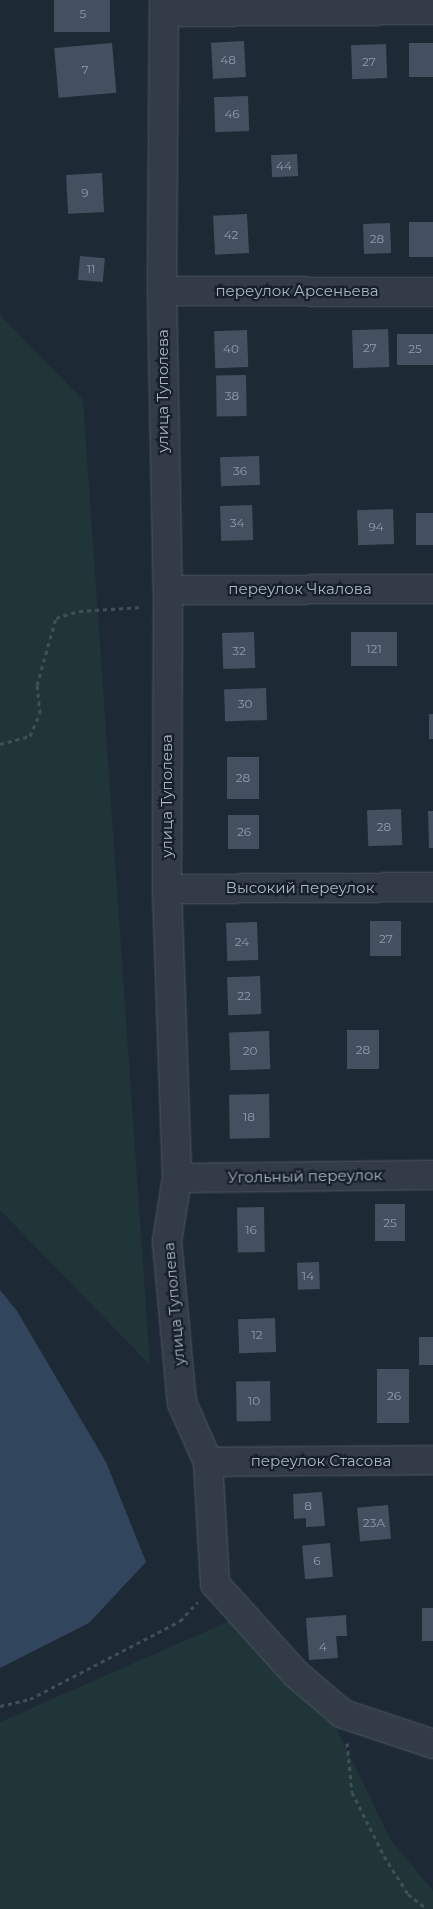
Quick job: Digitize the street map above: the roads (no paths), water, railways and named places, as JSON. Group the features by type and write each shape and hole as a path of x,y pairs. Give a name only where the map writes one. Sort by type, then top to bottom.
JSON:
{"street":[{"path":"164,6 433,10"},
{"name":"улица Туполева","path":"164,6 162,291 168,595 167,889 177,1178 167,1242 182,1403 208,1462 215,1584 296,1674 343,1714 433,1744"},
{"name":"переулок Арсеньева","path":"162,291 433,292"},
{"name":"переулок Чкалова","path":"168,595 433,589"},
{"name":"Высокий переулок","path":"167,889 433,887"},
{"name":"Угольный переулок","path":"177,1178 433,1175"},
{"name":"переулок Стасова","path":"208,1462 433,1460"}],"water":[{"path":"0,1290 17,1311 106,1462 146,1562 89,1623 0,1668"}]}
